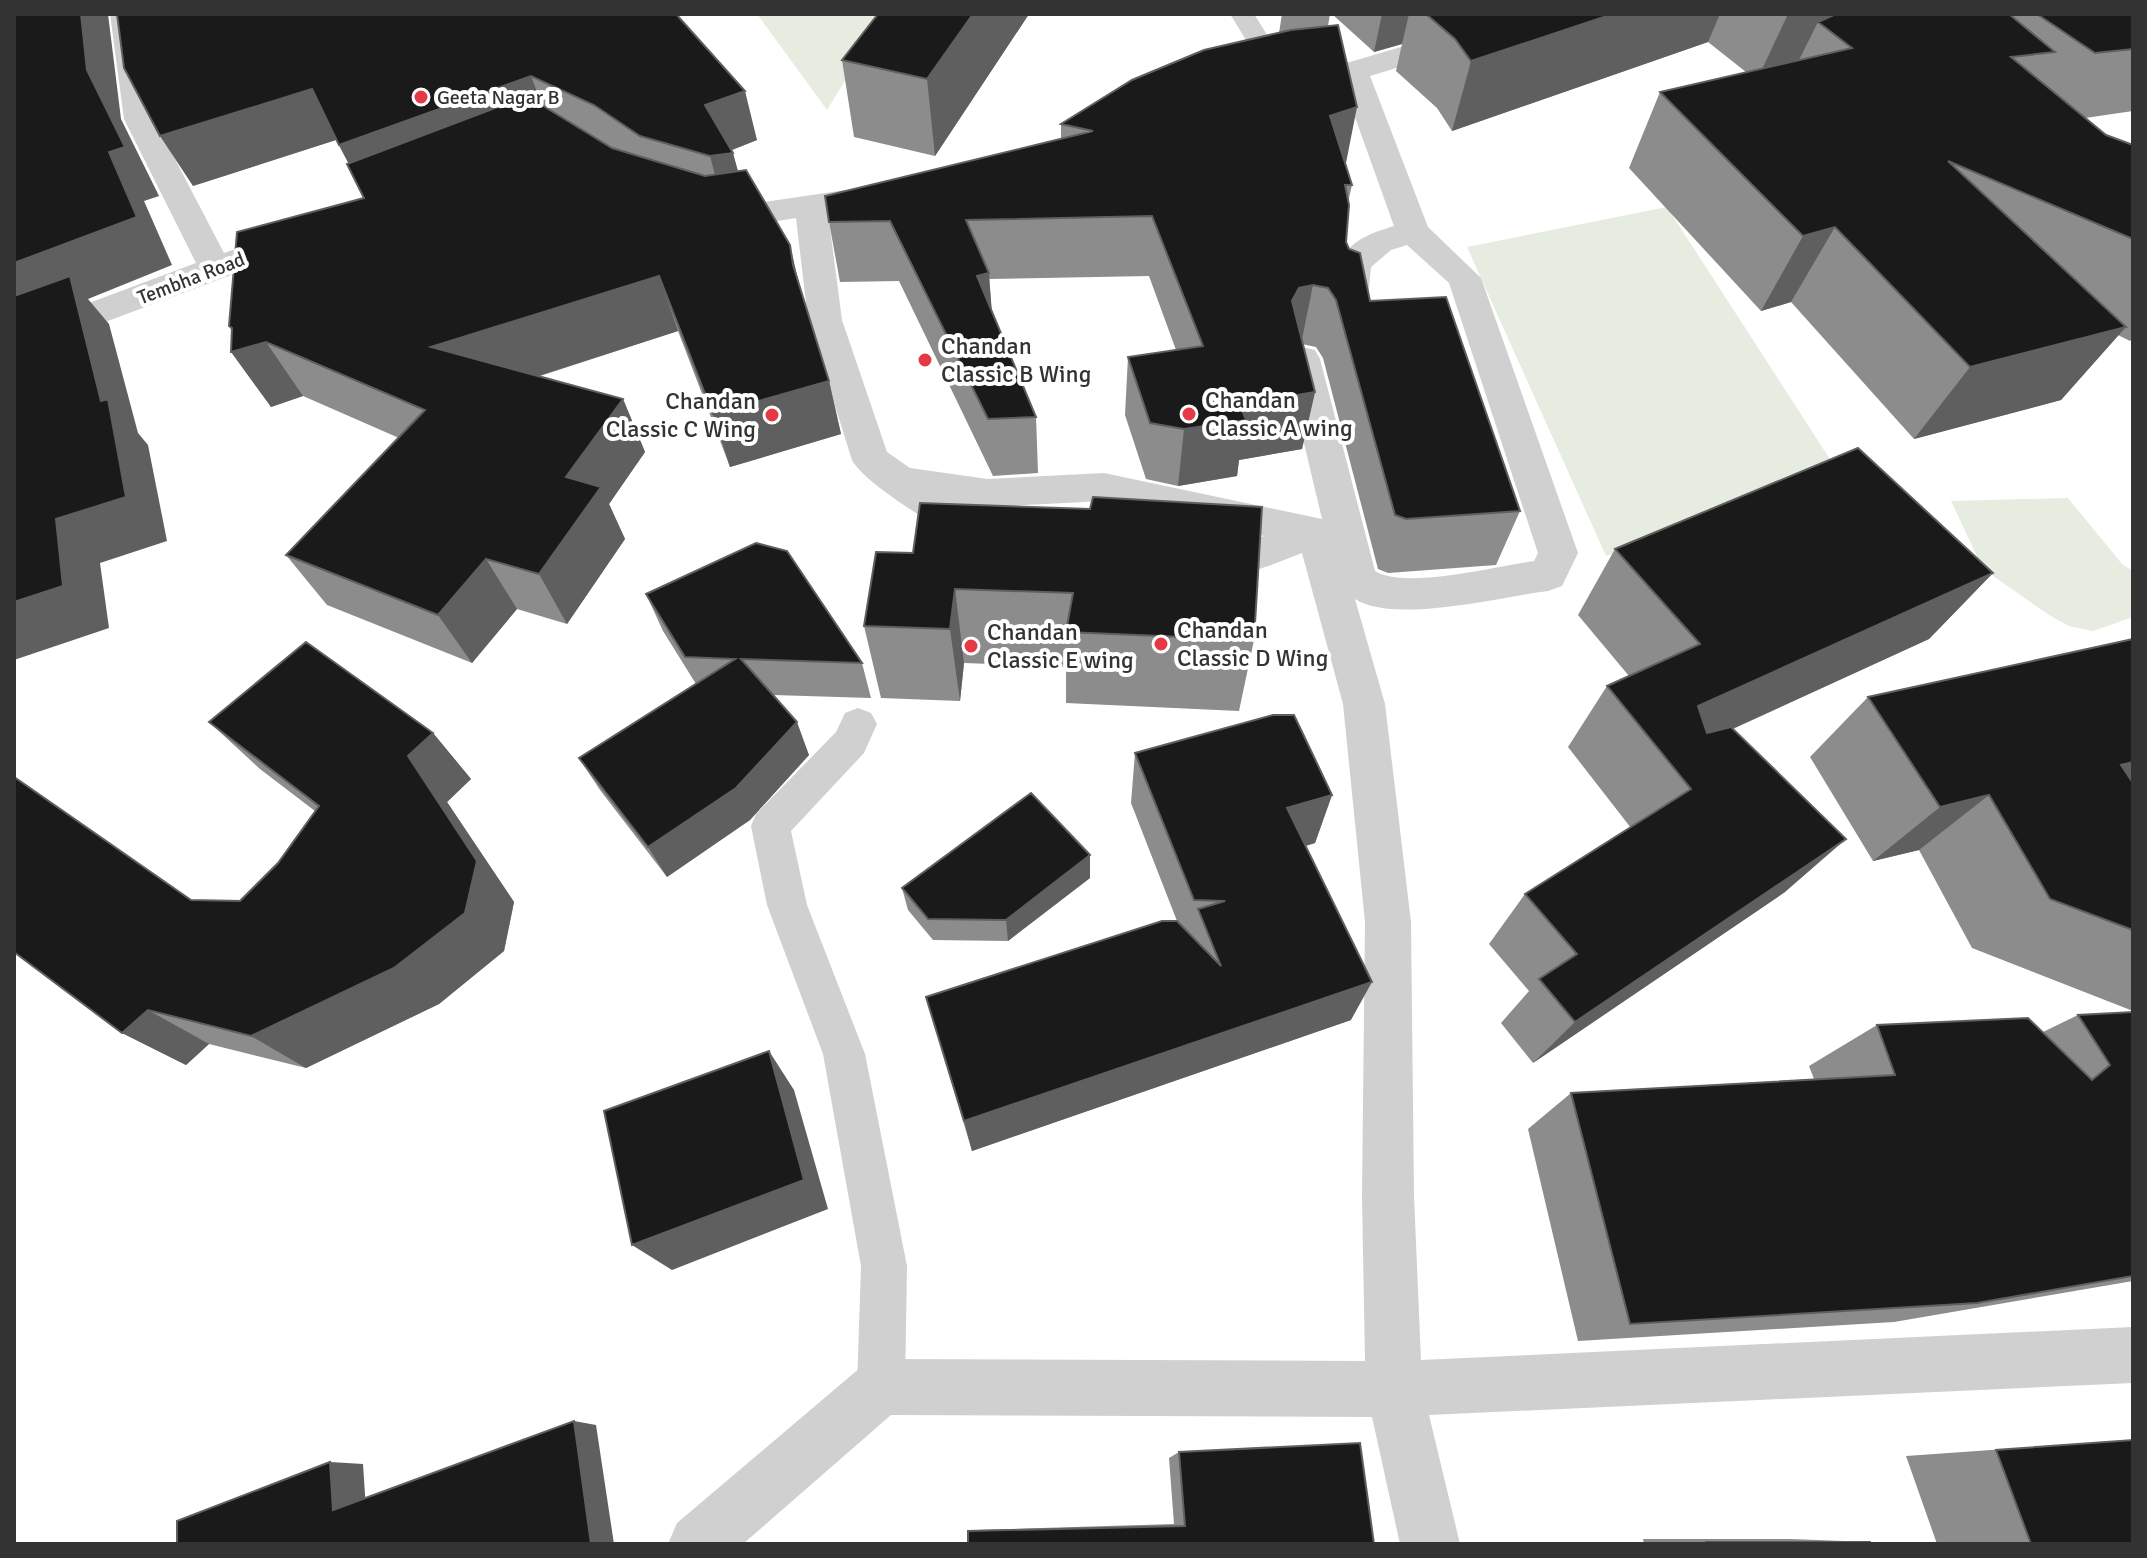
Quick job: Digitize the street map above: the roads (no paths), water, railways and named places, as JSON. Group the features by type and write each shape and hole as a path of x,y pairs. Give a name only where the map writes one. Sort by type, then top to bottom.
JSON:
{"street":[{"path":"124,14 139,119 216,269"},
{"path":"1269,82 1353,71 1544,14"},
{"path":"1302,359 1357,580 1379,594 1410,594 1548,575 1558,553 1464,278 1413,232 1353,71"},
{"path":"675,206 722,219 919,190"},
{"path":"811,204 825,320 871,460 991,541 1022,543"},
{"name":"Tembha Road","path":"14,344 318,229"},
{"path":"1351,299 1354,263 1379,242 1413,232"},
{"path":"897,480 988,493 1104,487 1316,532"},
{"path":"1161,554 1239,561 1316,532"},
{"path":"1316,532 1364,704 1388,922 1388,1196 1394,1389 1430,1544"},
{"path":"698,1544 881,1387 1394,1389 2133,1355"}],"lane":[{"path":"1242,14 1269,82"},
{"path":"858,724 851,742 770,826 787,905 847,1069 884,1266 881,1387"}],"place":[{"name":"Geeta Nagar B","path":"421,97"},
{"name":"Chandan Classic B Wing","path":"925,360"},
{"name":"Chandan Classic A wing","path":"1189,414"},
{"name":"Chandan Classic C Wing","path":"772,415"},
{"name":"Chandan Classic D Wing","path":"1161,644"},
{"name":"Chandan Classic E wing","path":"971,646"}]}
